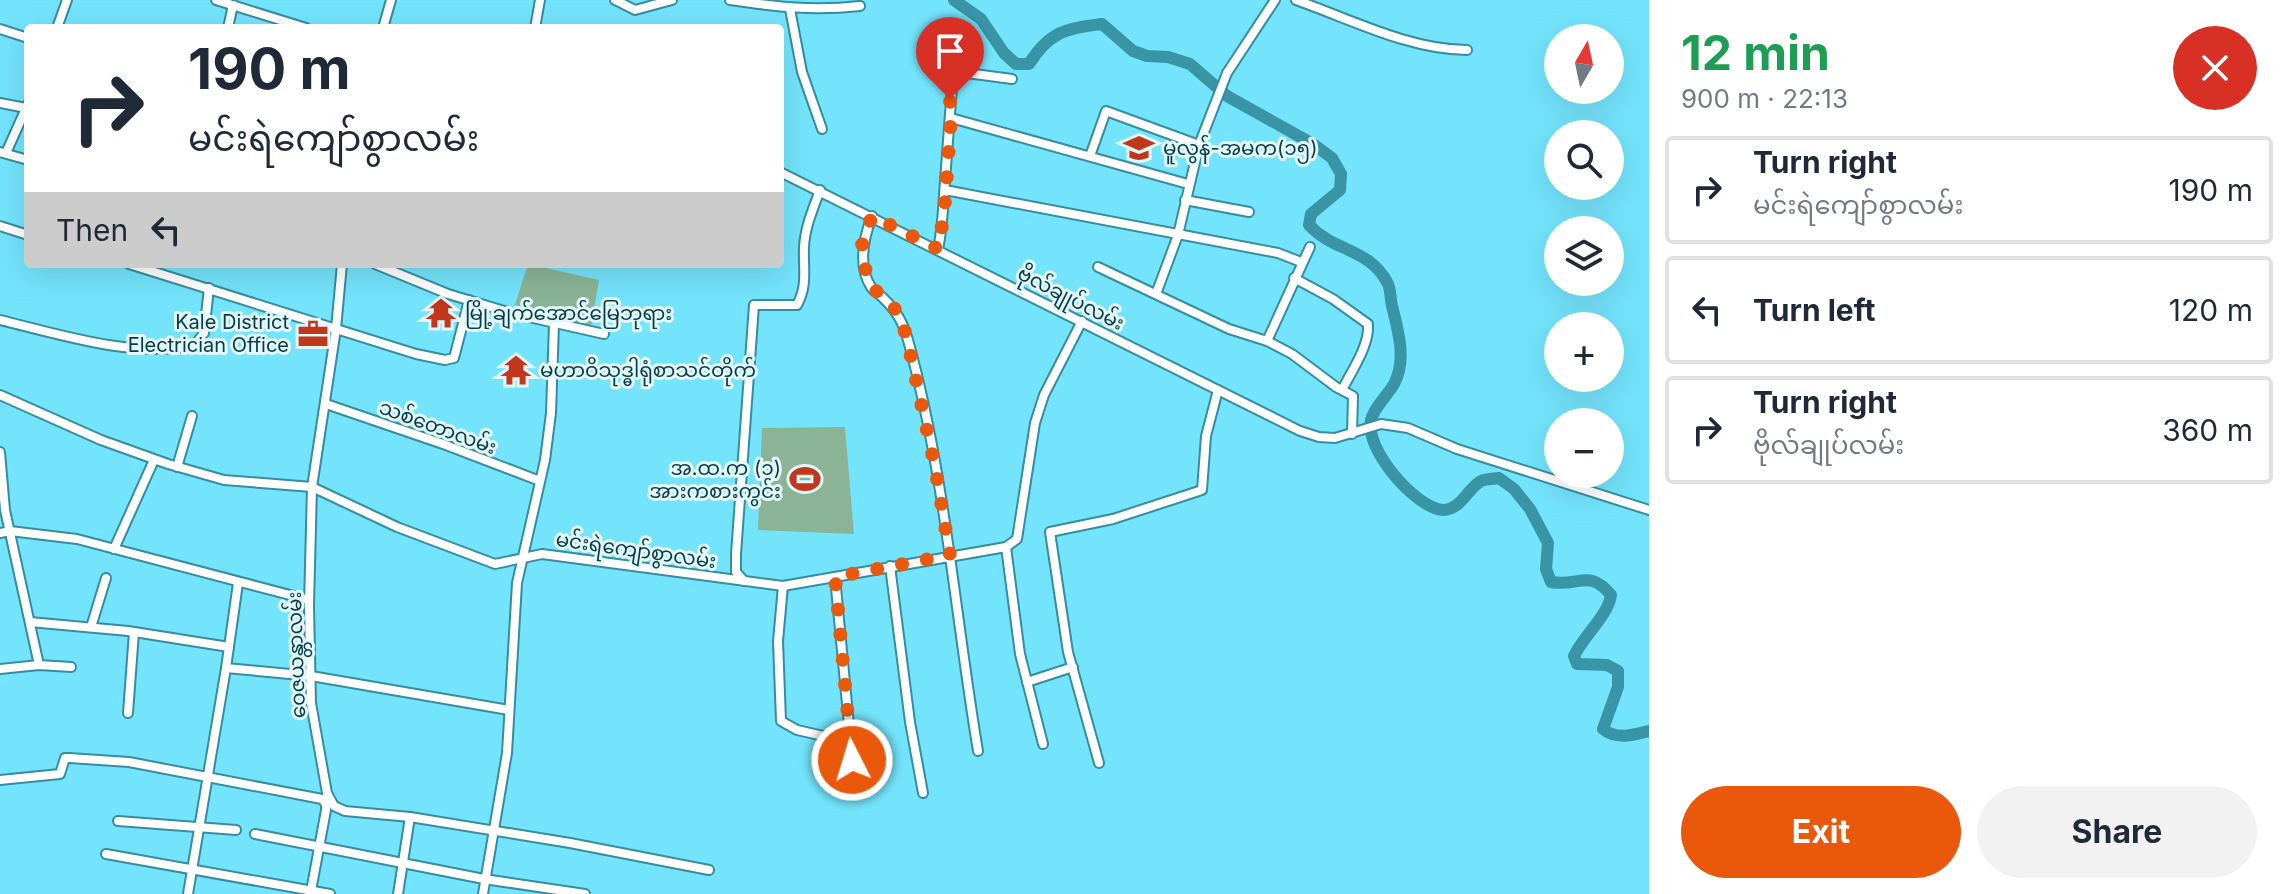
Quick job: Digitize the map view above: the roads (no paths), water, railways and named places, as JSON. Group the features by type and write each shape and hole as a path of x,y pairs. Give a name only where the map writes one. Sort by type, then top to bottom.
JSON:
{"street":[{"path":"58,24 67,0"},
{"path":"216,0 238,4 295,24"},
{"path":"384,24 391,0"},
{"path":"536,24 540,0"},
{"path":"615,0 635,10 672,0"},
{"path":"730,0 790,9 860,6"},
{"path":"1156,294 1178,235 1188,184 1211,112 1227,73 1275,0"},
{"path":"1296,0 1398,37 1449,50 1467,50"},
{"path":"230,24 238,4"},
{"path":"790,9 802,72 822,129"},
{"path":"938,249 944,214 952,71 958,26"},
{"path":"0,29 24,37"},
{"path":"952,71 1012,79"},
{"path":"0,103 24,106"},
{"path":"1090,156 1106,111 1199,145"},
{"path":"24,112 2,154 24,159"},
{"path":"951,118 1188,184"},
{"name":"ဗိုလ်ချုပ်လမ်း","path":"784,174 1314,436 1335,438 1381,424 1408,428 1457,449 1649,510"},
{"path":"745,581 736,572 736,554 751,320 754,305 797,305 804,291 804,248 809,218 820,190"},
{"path":"945,190 1278,253 1301,262"},
{"path":"1185,200 1249,212"},
{"path":"872,216 862,243 865,268 871,286 899,313 925,415 950,555 962,656 978,751"},
{"path":"0,226 24,234"},
{"path":"1267,341 1310,247"},
{"path":"1098,267 1229,329 1267,341 1292,354 1353,396 1352,434"},
{"path":"142,268 416,354 451,361 469,300"},
{"name":"ဝေဇယန္တာလမ်း","path":"342,268 326,404 312,487 309,600 311,703 327,793 334,806 345,811 494,830 709,870"},
{"path":"385,268 469,300 554,324 604,334"},
{"path":"1294,278 1333,299 1368,324 1369,331 1360,354 1342,390"},
{"path":"0,320 83,340 160,350 185,348 195,345 204,333 209,288"},
{"path":"1043,744 1020,654 1006,547 1017,539 1035,423 1044,395 1082,321"},
{"path":"483,894 507,753 517,583 540,481 551,413 554,324"},
{"path":"1099,763 1073,667 1050,532 1113,519 1202,490 1206,436 1218,390"},
{"name":"မင်းရဲကျော်စွာလမ်း","path":"0,395 101,440 177,467 224,480 312,487 397,527 495,564 542,554 783,586 1006,547"},
{"name":"သစ်တောလမ်း","path":"326,404 540,481"},
{"path":"177,467 192,416"},
{"path":"0,452 5,532 39,665"},
{"path":"114,549 154,460"},
{"path":"5,532 77,539 309,600"},
{"path":"890,566 910,722 923,793"},
{"path":"835,577 854,778"},
{"path":"91,627 106,578"},
{"path":"188,894 238,583"},
{"path":"783,586 778,641 781,721 797,730 850,742"},
{"path":"30,622 134,632 229,647"},
{"path":"128,713 134,632"},
{"path":"0,669 39,665 71,667"},
{"path":"1027,682 1073,667"},
{"path":"226,668 311,676 509,710"},
{"path":"0,780 60,774 65,758 69,758 129,762 322,799 326,810 311,891"},
{"path":"398,894 410,817"},
{"path":"118,821 236,830"},
{"path":"255,834 484,879 585,894"},
{"path":"106,854 330,894"}],"waterway":[{"path":"954,0 981,19 1004,53 1016,64 1029,64 1051,38 1068,30 1102,24 1133,51 1190,64 1227,96 1332,158 1341,174 1340,190 1311,214 1309,225 1329,241 1361,256 1380,271 1389,287 1399,335 1401,355 1398,375 1371,420 1375,446 1406,488 1432,507 1443,510 1455,507 1483,480 1499,478 1514,489 1530,509 1548,543 1546,569 1551,582 1590,580 1611,595 1605,610 1574,656 1577,664 1607,665 1618,671 1618,687 1603,729 1619,736 1649,731"}],"place":[{"name":"မူလွန်-အမက(၁၅)","path":"1139,148"},
{"name":"မြို့ချက်အောင်မြေဘုရား","path":"441,313"},
{"name":"Kale District Electrician Office","path":"313,334"},
{"name":"မဟာဝိသုဒ္ဓါရုံစာသင်တိုက်","path":"516,370"},
{"name":"အ.ထ.က (၁) အားကစားကွင်း","path":"805,479"}]}
